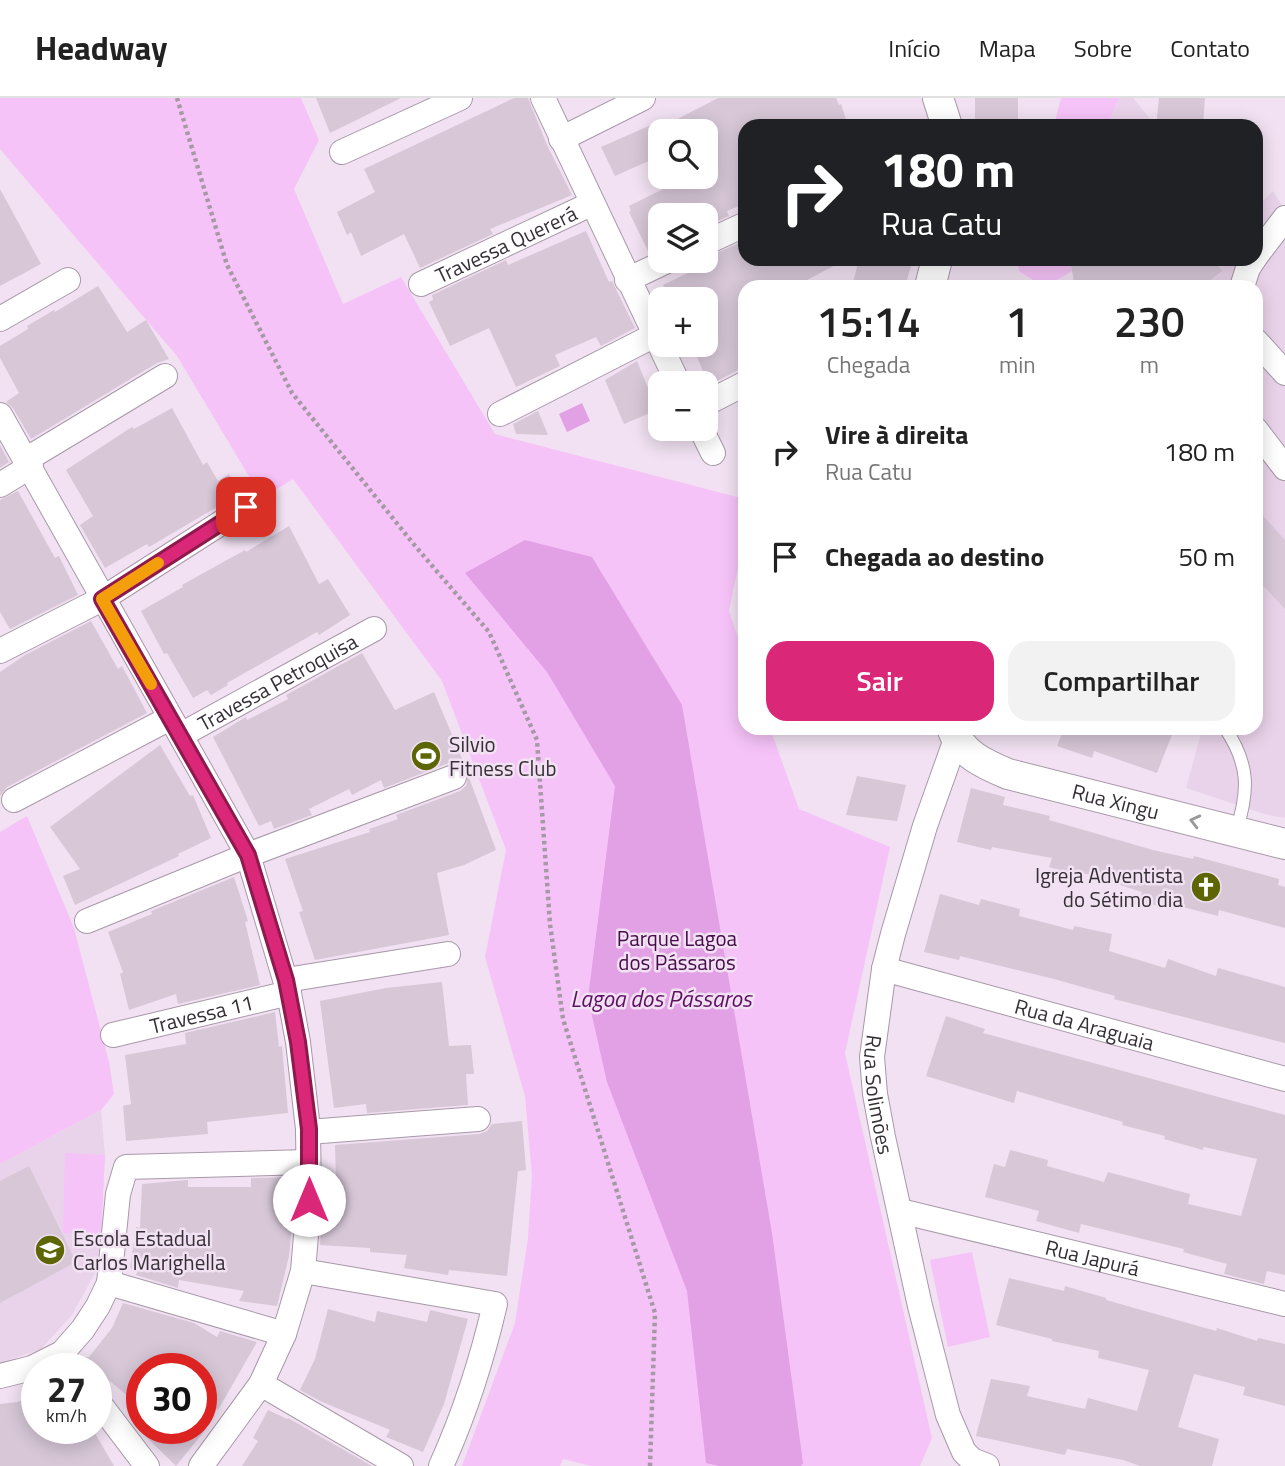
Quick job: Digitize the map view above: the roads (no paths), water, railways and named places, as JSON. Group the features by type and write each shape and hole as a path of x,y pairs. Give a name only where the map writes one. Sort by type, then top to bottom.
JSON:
{"street":[{"path":"342,152 460,98"},
{"path":"543,98 648,324"},
{"path":"561,139 643,98"},
{"path":"938,98 945,119"},
{"name":"Travessa Quererá","path":"421,284 591,204"},
{"path":"1263,247 1285,218"},
{"path":"718,237 738,228"},
{"path":"627,280 648,270"},
{"path":"0,319 68,280"},
{"path":"499,414 648,338"},
{"path":"1263,349 1285,373"},
{"path":"0,485 29,463 165,376"},
{"path":"718,397 738,387"},
{"path":"0,415 248,855 288,986 298,1042 308,1132 308,1213 303,1271 284,1334 261,1384 201,1466"},
{"path":"1263,439 1285,468"},
{"path":"707,441 713,453"},
{"path":"0,651 102,599 246,507"},
{"name":"Travessa Petroquisa","path":"13,800 175,727 374,629"},
{"name":"Rua Solimões","path":"953,735 884,970 872,1057 875,1094 920,1306 948,1415 964,1452 979,1463"},
{"name":"Rua Xingu","path":"956,735 977,760 1008,774 1285,844"},
{"path":"87,921 248,855 454,777"},
{"name":"Travessa 11","path":"113,1035 288,986 448,954"},
{"name":"Rua da Araguaia","path":"884,970 1285,1079"},
{"path":"308,1132 478,1119"},
{"path":"72,1353 109,1283 118,1194 126,1167 308,1162"},
{"name":"Rua Japurá","path":"900,1211 1285,1304"},
{"path":"303,1271 495,1304 473,1387 459,1428 441,1466"},
{"path":"109,1283 284,1334"},
{"path":"0,1376 21,1371"},
{"path":"261,1384 401,1466"},
{"path":"112,1420 147,1466"}],"lane":[{"path":"1229,735 1241,756 1246,776 1246,796 1236,832"}],"water":[{"path":"582,403 590,421 567,432 559,414"},
{"name":"Lagoa dos Pássaros","path":"525,540 592,557 682,705 772,1233 803,1463 801,1466 719,1466 706,1463 687,1291 607,1082 588,998 615,786 547,672 465,573"}],"place":[{"name":"Silvio Fitness Club","path":"426,756"},
{"name":"Igreja Adventista do Sétimo dia","path":"1206,887"},
{"name":"Escola Estadual Carlos Marighella","path":"50,1250"}],"park label":[{"name":"Parque Lagoa dos Pássaros","path":"677,950"}]}
